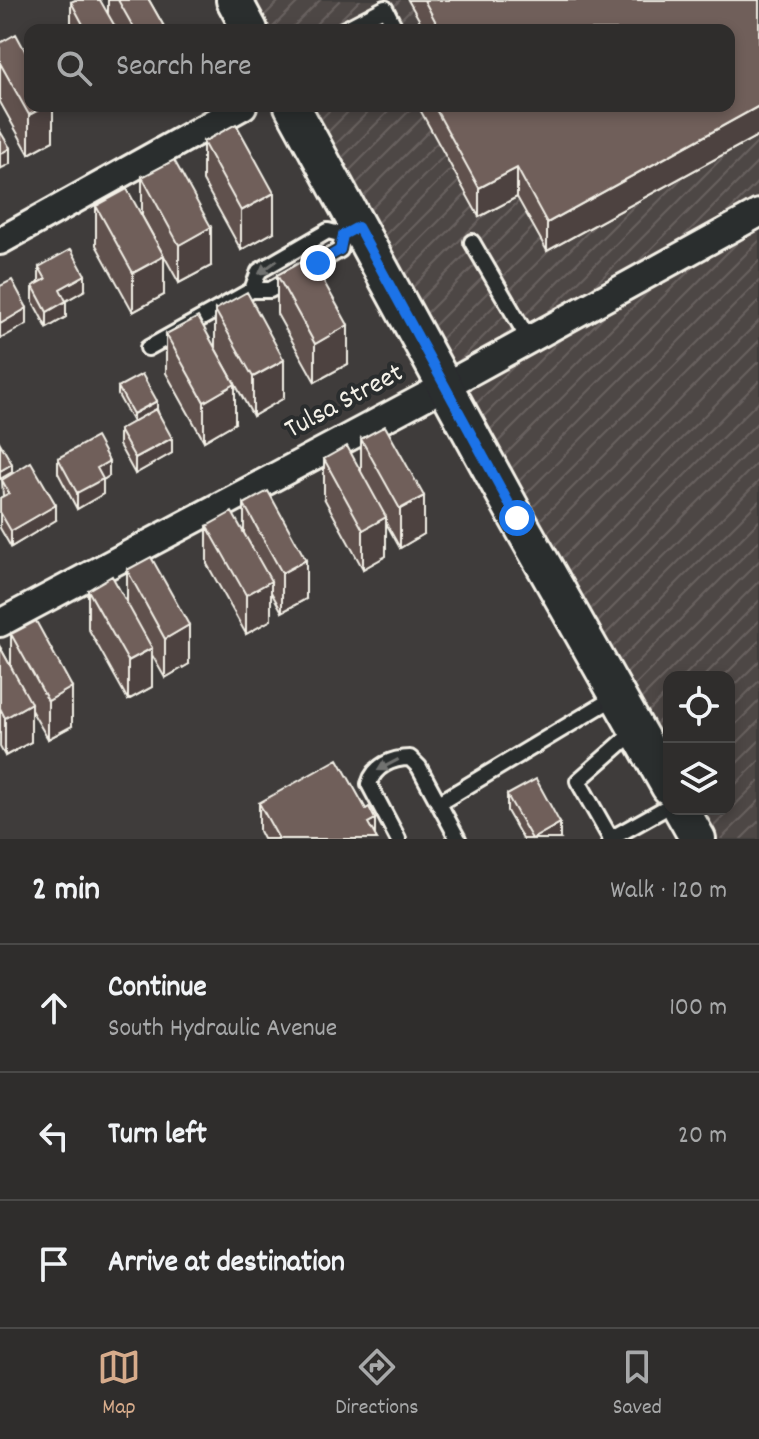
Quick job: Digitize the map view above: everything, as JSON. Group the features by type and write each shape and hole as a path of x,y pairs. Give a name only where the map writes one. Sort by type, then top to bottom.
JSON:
{"street":[{"path":"234,0 247,24"},
{"path":"0,241 232,112"},
{"path":"295,112 351,231 445,386 663,776"},
{"name":"Tulsa Street","path":"0,623 445,386 759,213"},
{"path":"684,815 698,839"}],"lane":[{"path":"354,24 385,8 393,24"},
{"path":"252,290 259,271 328,231 351,231"},
{"path":"148,348 252,290 270,290 340,250 351,231"},
{"path":"472,242 529,340"},
{"path":"439,803 618,696"},
{"path":"637,730 578,781 610,839 663,809"},
{"path":"398,839 369,784 379,767 400,758 410,758 458,839"}],"shaded area":[{"path":"232,0 759,0 759,839 697,839 684,815 735,815 735,671 663,671 663,777 294,112 735,112 735,24 246,24"}],"building":[{"path":"100,0 114,24 83,24 71,2"},
{"path":"118,0 149,0 163,24 132,24"},
{"path":"424,0 759,0 759,106 547,223 517,168 479,188 437,112 735,112 735,24 437,24"},
{"path":"16,34 24,49 24,106 0,63 0,43"},
{"path":"236,124 274,193 241,211 203,142"},
{"path":"0,131 10,148 0,154"},
{"path":"174,160 211,227 179,245 142,177"},
{"path":"127,189 164,256 133,273 96,206"},
{"path":"71,249 85,275 60,289 66,301 47,312 33,286 46,279 39,267"},
{"path":"310,257 348,325 315,344 277,275"},
{"path":"12,280 27,308 0,324 0,286"},
{"path":"247,292 284,360 253,377 215,310"},
{"path":"198,317 235,384 204,402 166,334"},
{"path":"142,374 157,401 133,414 118,387"},
{"path":"156,409 172,438 135,458 119,430"},
{"path":"385,426 424,496 400,509 361,439"},
{"path":"96,437 109,461 97,468 103,479 77,493 58,458"},
{"path":"0,443 12,464 0,471"},
{"path":"347,446 386,517 363,530 324,459"},
{"path":"31,462 56,505 11,531 0,512 0,498 9,493 2,480"},
{"path":"268,491 306,560 282,573 244,504"},
{"path":"232,512 271,581 246,595 207,526"},
{"path":"151,557 189,625 165,639 127,570"},
{"path":"112,576 152,648 128,661 88,590"},
{"path":"36,621 72,687 48,701 11,634"},
{"path":"0,647 31,703 5,718 0,708"},
{"path":"338,759 366,809 369,807 375,819 368,823 377,839 279,839 259,803"},
{"path":"536,779 560,823 532,839 507,795"}],"route":[{"path":"318,263 340,250 343,235 358,227 517,518"}]}
